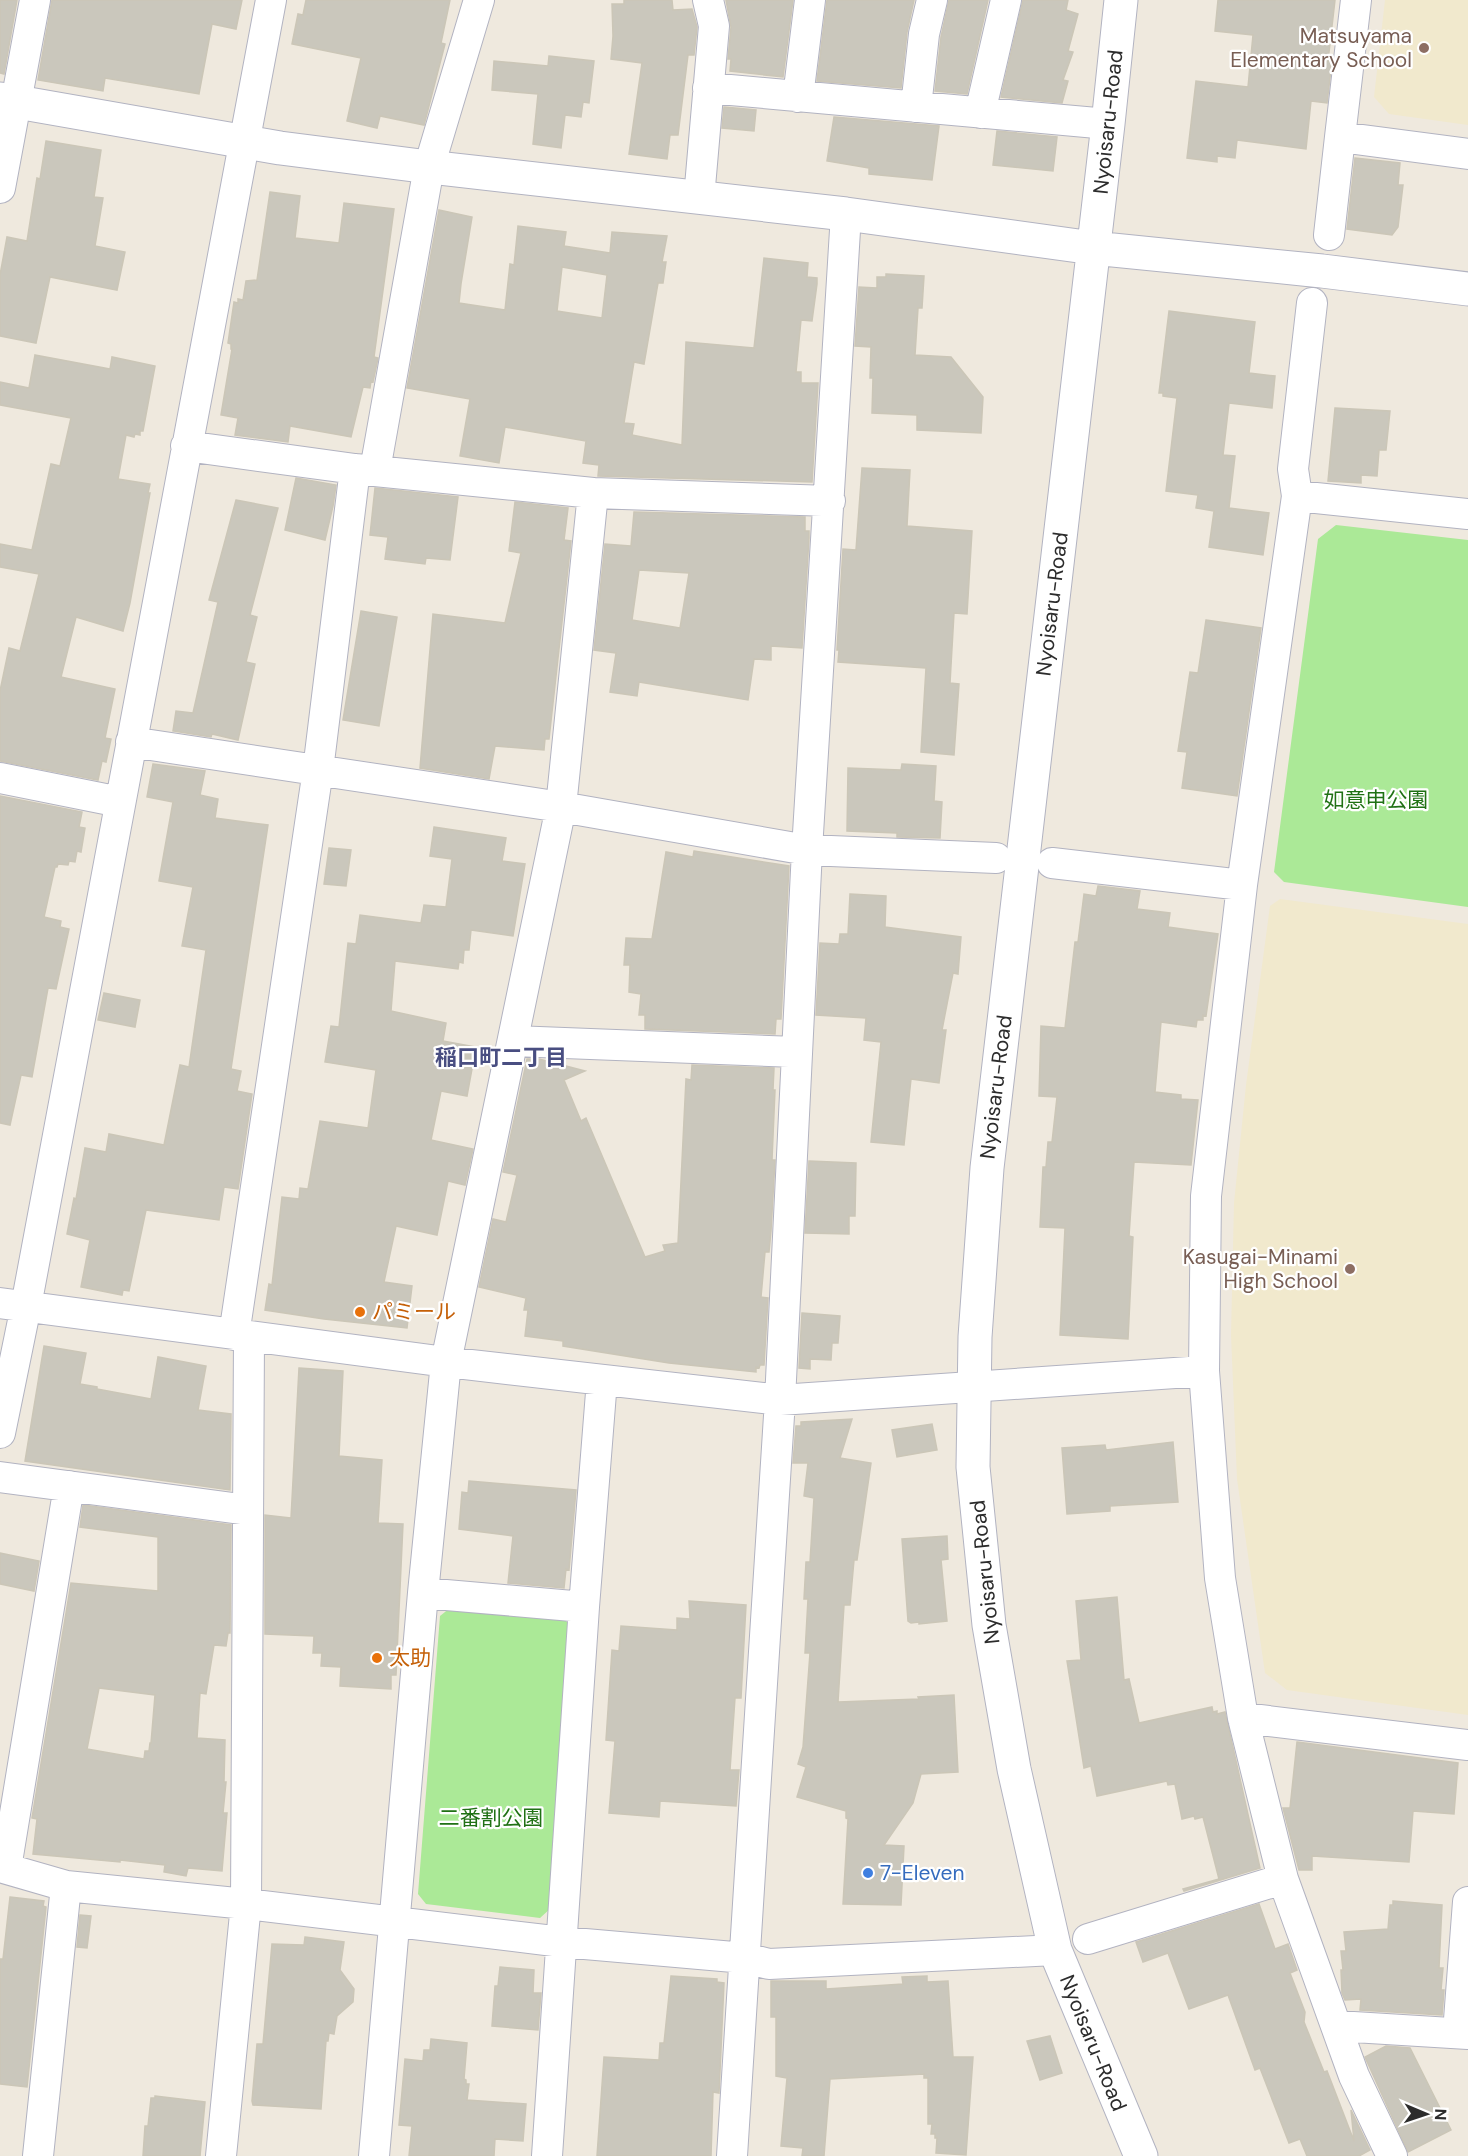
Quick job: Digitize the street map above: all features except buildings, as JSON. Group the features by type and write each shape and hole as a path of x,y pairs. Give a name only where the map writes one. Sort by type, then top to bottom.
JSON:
{"street":[{"path":"0,188 8,100 35,0"},
{"path":"0,1433 13,1304 120,802 271,0"},
{"path":"221,2156 246,1904 248,1509 242,1336 318,770 365,470 429,167 479,0"},
{"path":"699,198 714,26 708,0"},
{"path":"798,97 810,0"},
{"path":"916,107 924,33 932,0"},
{"path":"980,113 1006,0"},
{"name":"Nyoisaru-Road","path":"1121,0 987,1168 973,1386 973,1467 989,1625 1014,1769 1055,1950 1141,2156"},
{"path":"1329,235 1356,0"},
{"path":"708,88 1108,124"},
{"path":"8,100 245,143 429,167 846,214 1093,248 1322,271 1468,289"},
{"path":"1340,137 1468,154"},
{"path":"732,2156 780,1400 807,850 846,214"},
{"path":"1312,303 1293,469 1297,496 1242,885 1206,1196 1204,1371 1220,1578 1243,1718 1283,1879 1354,2076 1392,2156"},
{"path":"186,446 365,470 593,493 830,501"},
{"path":"374,2156 423,1593 446,1362 561,807 593,493"},
{"path":"1297,496 1468,514"},
{"path":"131,742 561,807 807,850 996,858"},
{"path":"0,778 120,802"},
{"path":"1052,863 1242,885"},
{"path":"513,1041 796,1052"},
{"path":"13,1304 446,1362 780,1400 1204,1371"},
{"path":"547,2156 584,1606 602,1380"},
{"path":"0,1477 248,1509"},
{"path":"69,1486 3,1868 66,1886 246,1904 562,1942 745,1958 769,1964 1055,1950"},
{"path":"423,1593 584,1606"},
{"path":"1243,1718 1468,1745"},
{"path":"1088,1939 1283,1879"},
{"path":"38,2156 66,1886"},
{"path":"1337,2026 1463,2034 1468,1902"}],"shaded area":[{"name":"Matsuyama Elementary School","path":"1385,0 1468,0 1468,125 1389,114 1374,97"},
{"name":"Kasugai-Minami High School","path":"1280,899 1468,924 1468,1715 1287,1690 1265,1673 1237,1479 1231,1335 1234,1203 1246,1085 1270,906"}],"green space":[{"name":"如意申公園","path":"1336,525 1468,540 1468,907 1284,882 1274,872 1318,539"},
{"name":"二番割公園","path":"450,1608 562,1617 571,1626 551,1908 540,1918 426,1904 418,1894 440,1616"}],"place":[{"name":"Matsuyama Elementary School","path":"1424,48"},
{"name":"Kasugai-Minami High School","path":"1350,1269"},
{"name":"パミール","path":"360,1312"},
{"name":"太助","path":"377,1658"},
{"name":"7-Eleven","path":"868,1873"}],"district":[{"name":"稲口町二丁目","path":"501,1057"}]}
